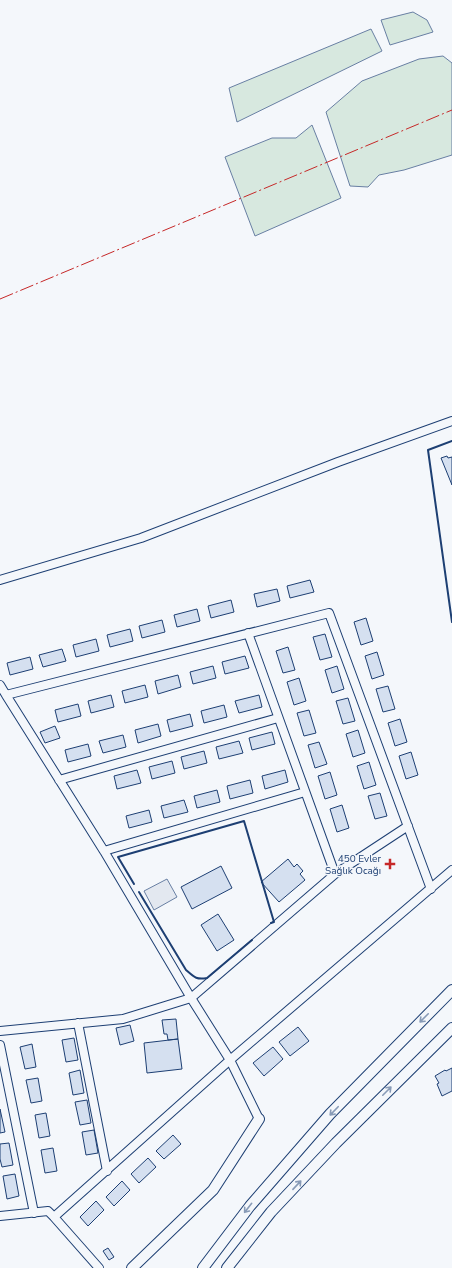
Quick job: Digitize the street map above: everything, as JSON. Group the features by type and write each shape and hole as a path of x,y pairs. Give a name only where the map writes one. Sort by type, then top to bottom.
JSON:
{"street":[{"path":"0,580 141,538 338,462 452,421"},
{"path":"6,695 330,613 431,889"},
{"path":"248,633 335,874"},
{"path":"0,685 104,851 191,998 230,1060 259,1119 213,1190 132,1268"},
{"path":"59,780 278,718"},
{"path":"104,851 305,792"},
{"path":"0,1031 123,1018 191,998 335,874 408,826"},
{"path":"54,1216 107,1171 230,1060 452,870"},
{"path":"203,1268 250,1206 330,1114 452,990"},
{"path":"78,1023 107,1171"},
{"path":"227,1268 271,1212 330,1148 452,1028"},
{"path":"0,1045 34,1213"},
{"path":"0,1216 48,1211 99,1268"}],"shaded area":[{"path":"413,12 427,20 433,32 390,45 381,20"},
{"path":"371,29 382,51 237,122 229,88"},
{"path":"443,56 452,63 452,155 404,170 379,175 368,187 350,186 326,112 362,81 419,59"},
{"path":"312,125 341,198 255,236 225,157 272,138 296,138"},
{"path":"167,879 177,897 154,910 144,891"}],"building":[{"path":"447,456 448,458 452,457 452,485 441,458"},
{"path":"310,580 314,592 290,598 287,586"},
{"path":"277,589 280,601 257,607 254,594"},
{"path":"231,600 234,612 211,618 208,606"},
{"path":"197,609 200,621 177,627 174,615"},
{"path":"366,618 373,641 361,645 354,622"},
{"path":"162,620 165,632 142,638 139,626"},
{"path":"130,629 133,641 110,647 107,635"},
{"path":"325,634 332,657 320,660 313,637"},
{"path":"96,639 99,651 76,657 73,645"},
{"path":"288,647 295,670 283,673 276,651"},
{"path":"62,649 66,661 43,667 39,655"},
{"path":"377,652 384,675 372,679 365,656"},
{"path":"245,656 249,668 225,674 222,662"},
{"path":"30,657 33,669 10,675 7,663"},
{"path":"213,666 216,678 193,684 190,672"},
{"path":"337,666 344,689 332,693 325,670"},
{"path":"178,675 181,687 158,694 155,681"},
{"path":"299,678 306,701 294,705 287,682"},
{"path":"145,685 148,697 125,703 122,691"},
{"path":"388,686 395,709 383,712 376,689"},
{"path":"111,695 114,707 91,713 88,701"},
{"path":"259,695 262,707 239,713 235,701"},
{"path":"348,698 355,721 343,724 336,701"},
{"path":"78,704 81,716 58,722 55,710"},
{"path":"224,705 227,717 204,723 201,711"},
{"path":"309,710 316,733 304,736 297,713"},
{"path":"190,714 193,726 170,732 167,720"},
{"path":"400,719 407,742 395,746 388,723"},
{"path":"158,724 161,736 138,743 135,730"},
{"path":"55,726 60,738 45,743 40,732"},
{"path":"358,730 365,753 353,757 346,734"},
{"path":"272,732 275,744 252,750 249,738"},
{"path":"123,735 126,747 103,753 99,741"},
{"path":"239,741 243,753 219,759 216,747"},
{"path":"319,742 327,764 315,768 308,745"},
{"path":"88,744 91,756 68,762 65,750"},
{"path":"204,751 207,763 184,769 181,757"},
{"path":"411,752 418,775 406,779 399,756"},
{"path":"172,761 175,773 152,779 149,767"},
{"path":"369,762 376,785 364,789 357,766"},
{"path":"137,770 141,783 117,789 114,776"},
{"path":"285,770 288,782 265,789 262,776"},
{"path":"330,772 337,795 325,799 318,776"},
{"path":"250,780 253,793 230,799 227,786"},
{"path":"217,790 220,802 197,808 194,796"},
{"path":"380,793 387,816 375,819 368,796"},
{"path":"184,800 188,812 164,818 161,806"},
{"path":"342,805 349,828 337,832 330,809"},
{"path":"149,810 152,822 129,828 126,816"},
{"path":"288,859 294,867 297,864 303,871 300,874 305,880 279,902 261,882"},
{"path":"221,866 232,888 192,909 181,887"},
{"path":"218,914 234,940 217,951 201,925"},
{"path":"176,1019 178,1039 168,1040 167,1034 164,1034 162,1020"},
{"path":"130,1025 134,1041 120,1045 116,1028"},
{"path":"298,1027 309,1041 290,1056 279,1042"},
{"path":"74,1038 78,1060 66,1062 62,1040"},
{"path":"178,1039 182,1069 147,1073 144,1043"},
{"path":"32,1044 36,1067 25,1069 20,1047"},
{"path":"273,1047 283,1059 264,1076 253,1063"},
{"path":"452,1068 452,1091 442,1096 437,1084 439,1083 435,1076"},
{"path":"80,1070 84,1093 73,1095 69,1073"},
{"path":"38,1078 42,1101 31,1103 26,1080"},
{"path":"87,1100 91,1123 80,1125 75,1102"},
{"path":"0,1109 5,1132 0,1133"},
{"path":"46,1113 50,1136 39,1138 35,1115"},
{"path":"94,1130 98,1153 86,1155 82,1132"},
{"path":"173,1135 181,1144 164,1159 156,1151"},
{"path":"9,1143 13,1165 2,1167 0,1159 0,1144"},
{"path":"53,1148 57,1171 45,1173 41,1150"},
{"path":"148,1158 156,1167 139,1183 131,1174"},
{"path":"15,1174 19,1196 7,1199 3,1176"},
{"path":"122,1181 130,1190 114,1206 106,1197"},
{"path":"96,1201 104,1210 88,1226 80,1217"},
{"path":"108,1248 114,1257 109,1260 103,1251"}],"wall":[{"path":"452,441 428,450 452,622"},
{"path":"134,884 118,857 244,821 274,922 271,923"},
{"path":"139,892 186,970 195,977 200,979 207,978 252,940"}],"power":[{"path":"0,299 452,110"}],"place":[{"name":"450 Evler Sağlık Ocağı","path":"390,864"}]}
